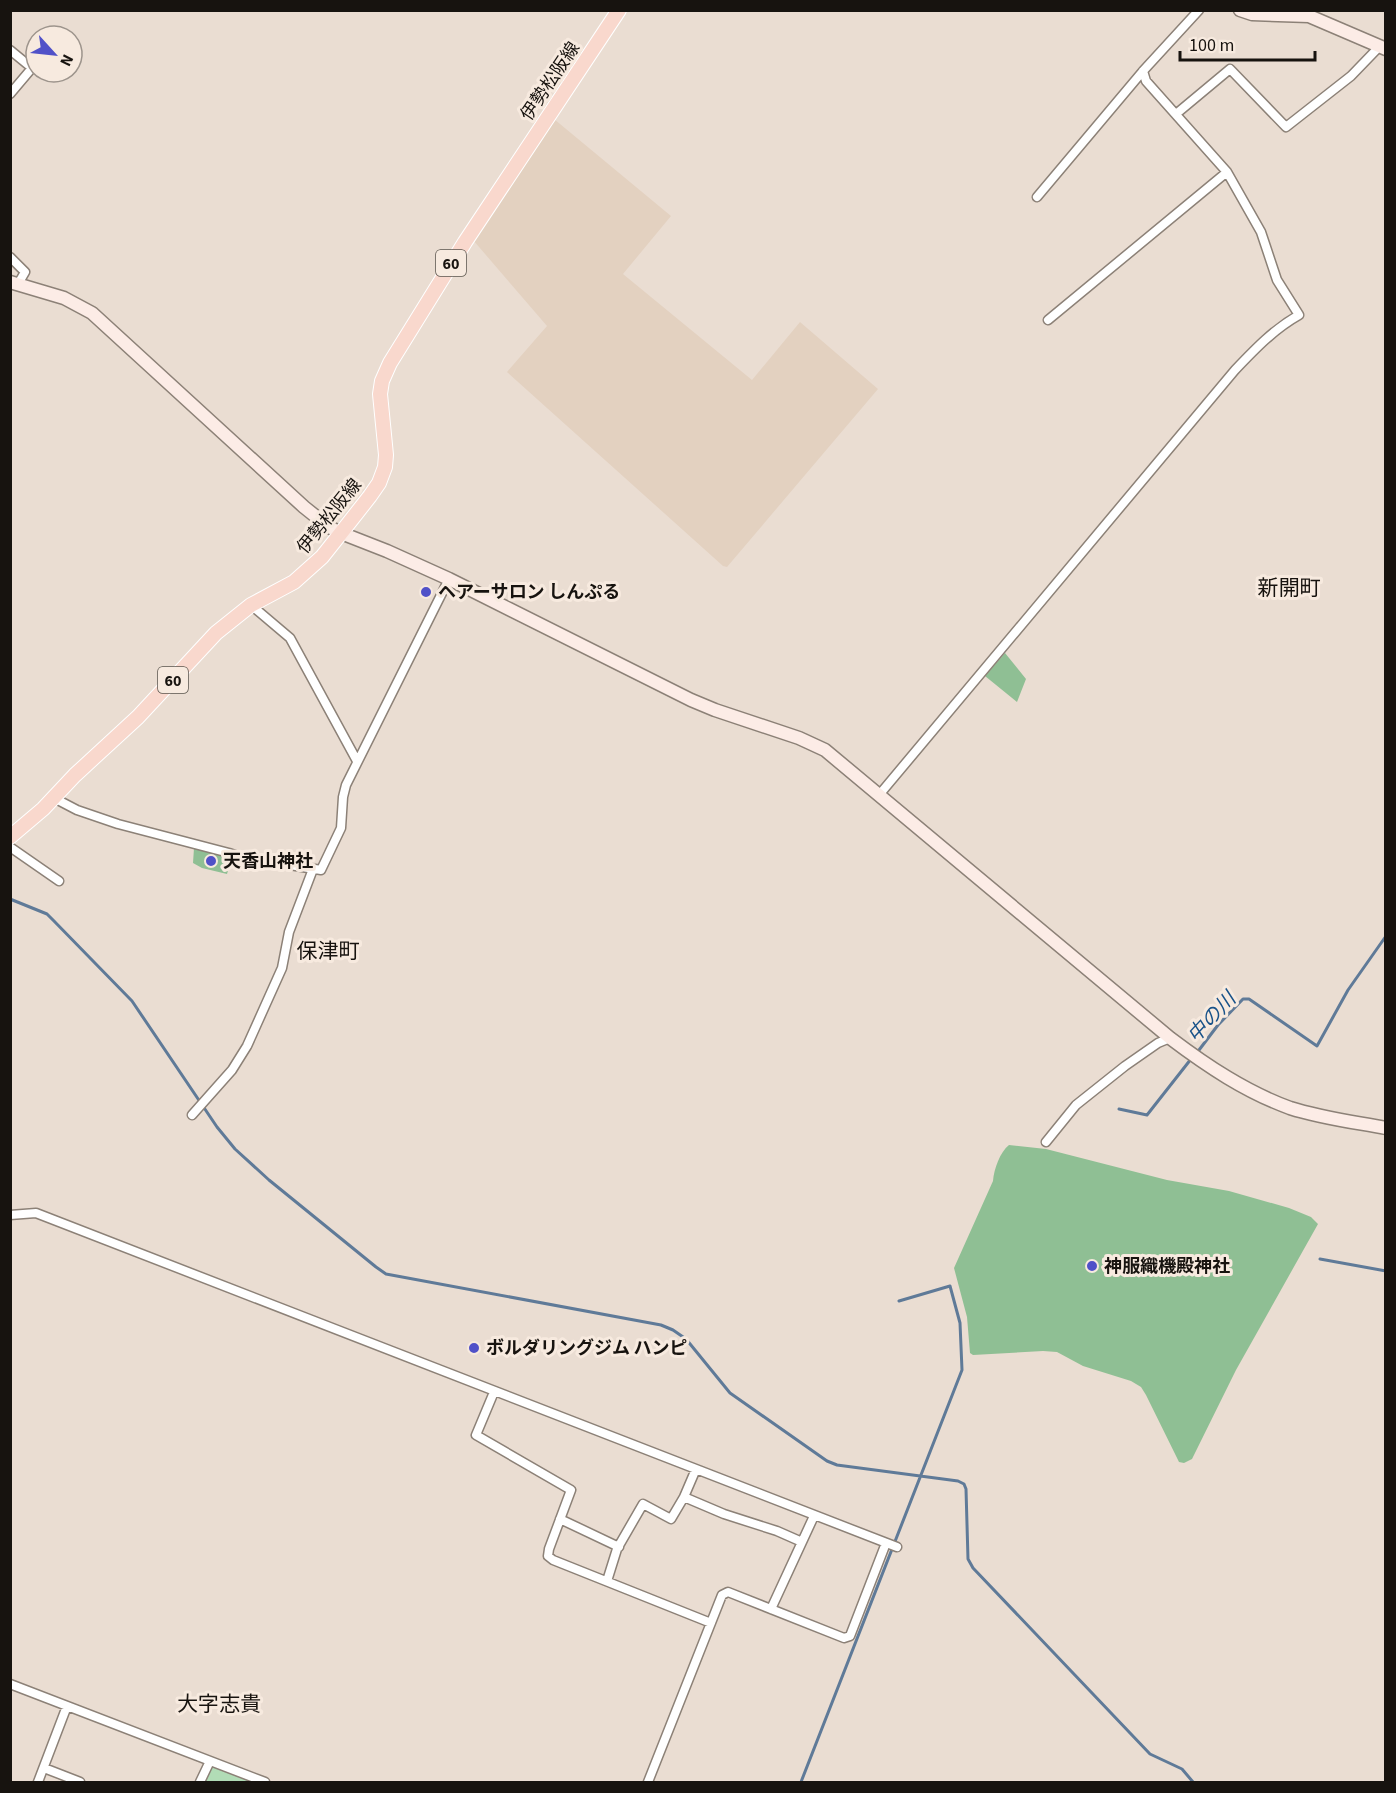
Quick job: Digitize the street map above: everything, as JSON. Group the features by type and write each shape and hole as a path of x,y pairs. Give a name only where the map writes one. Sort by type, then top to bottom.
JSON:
{"main road":[{"name":"伊勢松阪線","path":"10,837 138,717 216,633 251,605 294,582 316,563 370,496 379,483 385,467 386,455 380,394 382,381 390,363 465,242 619,10"}],"street":[{"path":"1037,197 1143,71 1199,10"},
{"path":"1176,114 1230,69 1286,128 1382,48 1309,16 1252,14 1240,10"},
{"path":"10,50 32,68 10,94"},
{"path":"879,795 1235,370 1261,342 1299,315 1277,280 1261,232 1227,172 1146,81 1143,71"},
{"path":"1048,320 1227,172"},
{"path":"10,258 25,272 14,283 64,298 92,313 304,507 329,526 448,579 715,710 817,746 833,756 1194,1056 1242,1086 1290,1107 1324,1117 1386,1128"},
{"path":"54,798 77,810 118,824 255,862 321,870 341,828 343,797 357,761 448,579"},
{"path":"251,605 290,638 357,761"},
{"path":"10,847 59,881"},
{"path":"192,1115 232,1070 245,1051 282,968 289,933 313,869"},
{"path":"1046,1142 1076,1105 1125,1066 1158,1043 1170,1038"},
{"path":"10,1215 36,1213 891,1545 850,1636 844,1638 728,1592 722,1595 648,1782"},
{"path":"494,1392 476,1435 571,1490 548,1556 711,1623"},
{"path":"607,1581 619,1547 643,1504 671,1519 696,1469"},
{"path":"684,1497 802,1542"},
{"path":"771,1609 814,1516"},
{"path":"560,1519 619,1547"},
{"path":"10,1684 265,1782"},
{"path":"38,1782 67,1706"},
{"path":"200,1782 210,1761"},
{"path":"44,1768 80,1782"}],"shaded area":[{"path":"554,119 671,216 623,274 752,380 800,322 878,389 727,567 723,566 507,372 547,326 473,240"}],"green space":[{"path":"1005,653 1026,679 1017,702 985,676"},
{"path":"194,848 232,857 227,874 202,868 193,863"},
{"path":"1009,1145 1046,1149 1167,1180 1229,1191 1289,1208 1311,1217 1318,1224 1236,1370 1192,1459 1184,1463 1179,1462 1146,1395 1141,1387 1131,1381 1083,1366 1057,1352 973,1355 970,1353 967,1317 954,1268 993,1181 998,1161"},
{"path":"210,1763 256,1782 202,1782"}],"waterway":[{"path":"10,899 47,914 132,1001 217,1127 235,1149 269,1180 386,1274 661,1325 686,1339 730,1393 827,1461 837,1465 958,1481 964,1484 968,1559 973,1568 1150,1754 1182,1769 1193,1782"},
{"name":"中の川","path":"1196,1054 1218,1025 1243,999 1249,999 1317,1046 1348,990 1386,936"},
{"name":"中の川","path":"1119,1109 1147,1115 1191,1059"},
{"path":"1320,1259 1386,1271"},
{"path":"801,1782 962,1370 960,1323 950,1286 899,1301"}],"place":[{"name":"ヘアーサロン しんぷる","path":"426,592"},
{"name":"天香山神社","path":"211,861"},
{"name":"神服織機殿神社","path":"1092,1266"},
{"name":"ボルダリングジム ハンピ","path":"474,1348"}],"district":[{"name":"新開町","path":"1289,588"},
{"name":"保津町","path":"328,951"},
{"name":"大字志貴","path":"219,1704"}]}
